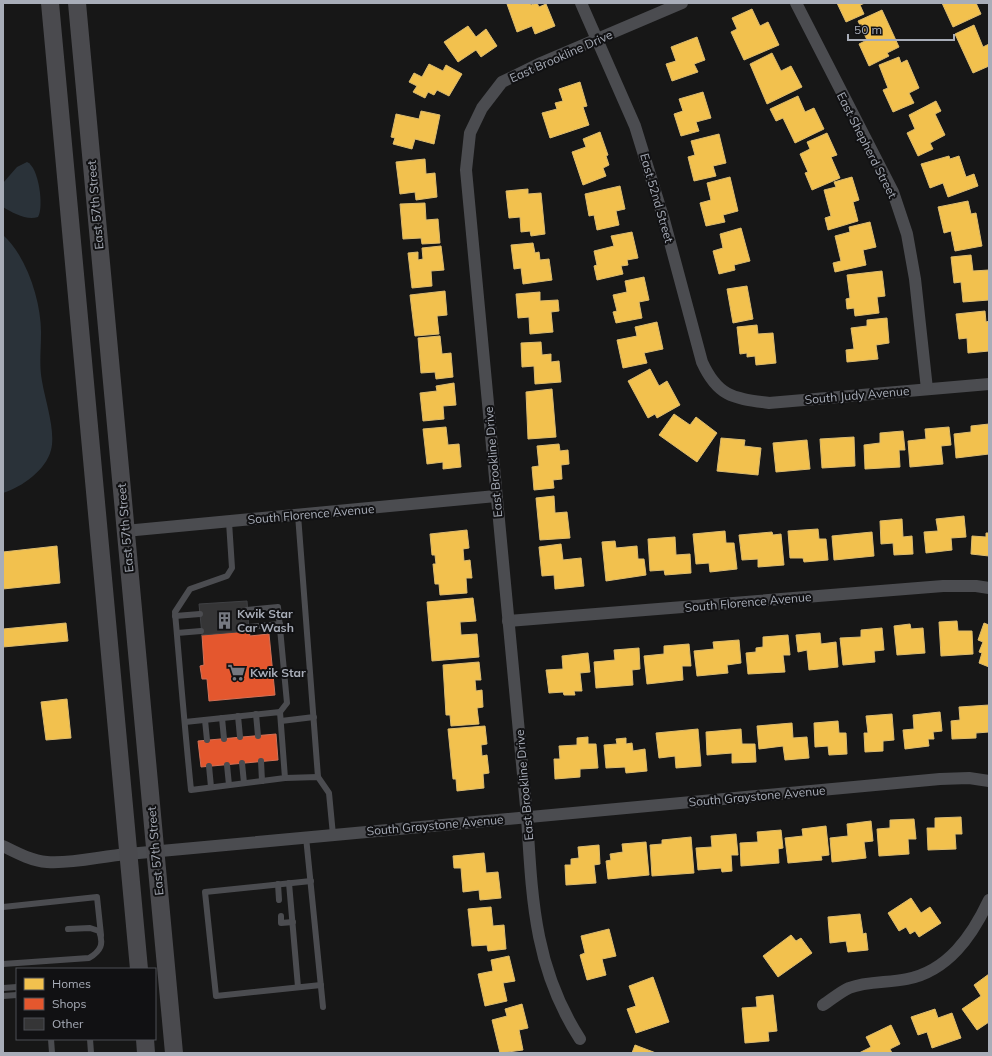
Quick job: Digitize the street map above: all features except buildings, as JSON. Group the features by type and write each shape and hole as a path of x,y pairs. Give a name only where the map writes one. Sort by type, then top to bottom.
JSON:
{"main road":[{"path":"50,3 139,968"},
{"name":"East 57th Street","path":"77,3 174,1053"},
{"path":"145,1040 146,1053"}],"street":[{"name":"East 52nd Street","path":"581,3 635,126 664,220 702,362 710,380 725,393"},
{"name":"East Brookline Drive","path":"580,1039 566,1018 552,987 539,938 533,906 527,817 466,170 470,133 482,108 502,82 541,63 682,3"},
{"name":"East Shepherd Street","path":"796,3 893,192 907,234 915,279 927,389"},
{"name":"South Judy Avenue","path":"725,393 747,400 769,403 989,384"},
{"name":"South Florence Avenue","path":"125,531 496,496"},
{"name":"South Florence Avenue","path":"508,621 943,586 976,586 989,588"},
{"name":"South Graystone Avenue","path":"3,846 26,857 46,862 71,862 155,851 940,780 969,778 989,781"},
{"path":"823,1005 849,988 872,983 907,979 931,971 950,958 968,938 979,922 989,900"}],"lane":[{"path":"298,515 318,777 328,793 333,835"},
{"path":"229,522 232,568 227,576 190,590 175,612 191,790 285,778 318,777"},
{"path":"247,610 278,607 288,703 280,712 285,778"},
{"path":"175,616 200,614"},
{"path":"249,627 280,624"},
{"path":"177,633 201,631"},
{"path":"185,722 280,712"},
{"path":"256,714 258,736"},
{"path":"238,716 240,737"},
{"path":"280,721 314,717"},
{"path":"222,718 224,739"},
{"path":"205,720 206,740"},
{"path":"261,762 262,781"},
{"path":"242,763 244,783"},
{"path":"227,765 229,785"},
{"path":"209,766 211,788"},
{"path":"306,838 323,1007"},
{"path":"311,881 205,892 216,996 321,985"},
{"path":"289,883 298,988"},
{"path":"278,884 280,900"},
{"path":"3,907 97,898 101,937 101,947 99,952 89,958 3,964"},
{"path":"281,916 282,923 293,922"},
{"path":"68,929 94,929 99,932 101,937"},
{"path":"3,988 16,987"},
{"path":"3,996 16,995"},
{"path":"51,1040 52,1053"},
{"path":"90,1040 91,1053"}],"shaded area":[{"path":"27,162 35,171 39,188 40,212 38,217 34,218 20,216 3,207 3,183 17,167"},
{"path":"3,235 12,244 19,255 26,268 36,295 41,323 41,375 50,416 52,442 48,457 39,471 18,487 3,493"}],"place":[{"name":"Kwik Star Car Wash","path":"224,620"},
{"name":"Kwik Star","path":"237,672"}]}
